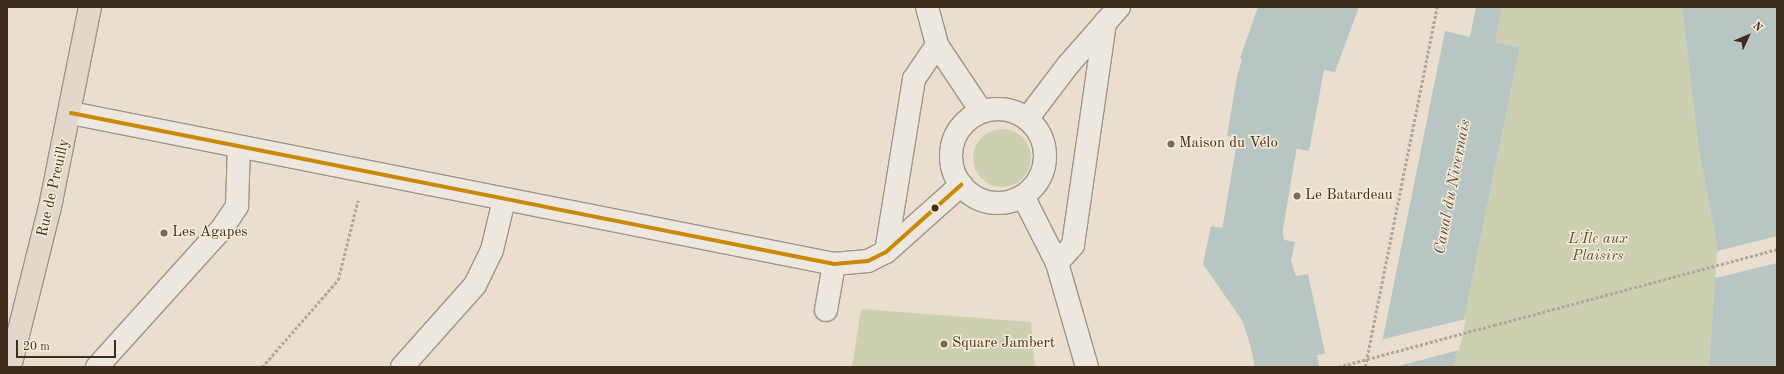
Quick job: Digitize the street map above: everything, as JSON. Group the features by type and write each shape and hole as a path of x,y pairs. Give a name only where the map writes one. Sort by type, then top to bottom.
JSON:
{"main road":[{"name":"Rue de Preuilly","path":"10,367 35,271 71,114 90,7"}],"street":[{"path":"926,7 937,45 982,112"},
{"path":"1028,119 1068,65 1112,14"},
{"path":"1057,263 1073,246 1112,14"},
{"path":"886,252 914,79 937,45"},
{"path":"997,109 1014,111 1028,119 1038,130 1044,144 1045,159 1042,173 1034,186 1023,196 1010,201 997,202 984,200 961,185 951,158 953,143 959,130 968,119 982,112 997,109"},
{"path":"71,114 834,264 868,261 886,252 961,185"},
{"path":"97,367 221,230 237,206 239,147"},
{"path":"1023,196 1057,263 1086,364"},
{"path":"402,367 475,285 492,250 504,200"},
{"path":"826,310 834,264"}],"path":[{"path":"1365,367 1437,7"},
{"path":"262,367 338,280 364,172"},
{"path":"1338,367 1711,265 1777,249"}],"green space":[{"name":"L'Île aux Plaisirs","path":"1502,7 1682,7 1698,145 1717,246 1709,367 1454,367 1520,47 1495,42"},
{"path":"1002,129 1018,134 1026,142 1031,158 1026,174 1018,182 1002,187 986,182 978,174 973,158 978,142 986,134"},
{"name":"Square Jambert","path":"861,309 1031,322 1035,367 852,367"}],"water":[{"path":"1258,7 1359,7 1335,72 1324,70 1309,151 1227,136 1237,76 1242,60 1240,58"},
{"name":"Canal du Nivernais","path":"1476,7 1502,7 1495,42 1520,47 1454,367 1377,367 1445,31 1470,37"},
{"path":"1682,7 1777,7 1777,367 1709,367 1717,246 1698,145"},
{"path":"1211,226 1295,242 1291,261 1296,276 1308,274 1328,367 1255,367 1246,326 1203,264"}],"pier":[{"path":"1777,236 1777,263 1715,278 1717,251"},
{"path":"1466,319 1459,350 1395,367 1375,367 1380,340"},
{"path":"1327,353 1330,367 1268,367"}],"waterway":[{"path":"1289,367 1268,303 1252,233 1267,143 1296,45 1311,7"}],"transit line":[{"path":"71,113 834,264 868,261 886,252 961,185"}],"place":[{"name":"Maison du Vélo","path":"1171,144"},
{"name":"Le Batardeau","path":"1297,196"},
{"name":"Les Agapes","path":"164,233"},
{"name":"Square Jambert","path":"944,344"}]}
